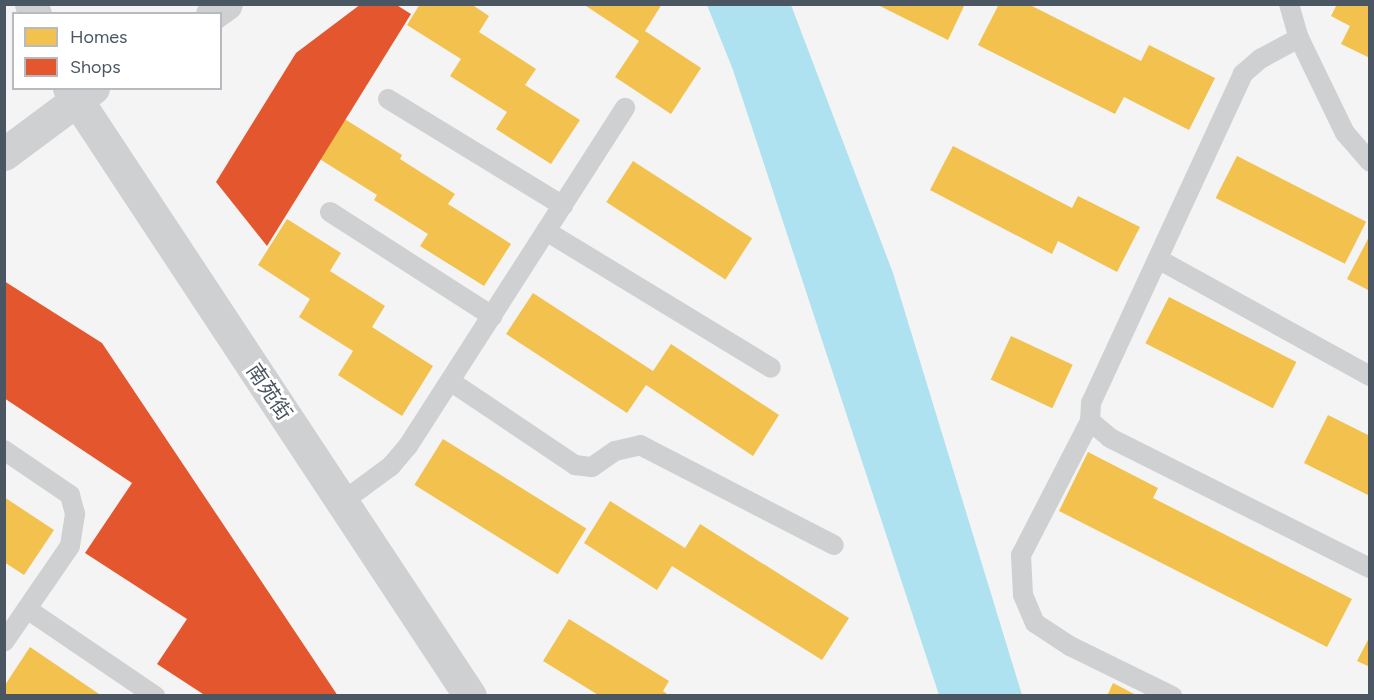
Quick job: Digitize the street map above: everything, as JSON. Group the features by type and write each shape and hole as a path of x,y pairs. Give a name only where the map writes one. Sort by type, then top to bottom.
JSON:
{"street":[{"path":"4,154 78,92"},
{"name":"南苑街","path":"78,92 470,696"}],"lane":[{"path":"1289,4 1299,38 1345,133 1370,162"},
{"path":"1172,696 1070,646 1035,623 1023,595 1021,555 1090,421 1091,403 1243,74 1260,59 1299,38"},
{"path":"388,99 562,206"},
{"path":"342,502 391,466 408,446 625,108"},
{"path":"330,212 492,315"},
{"path":"546,231 771,368"},
{"path":"1158,259 1370,376"},
{"path":"450,381 575,465 592,466 615,451 640,445 834,545"},
{"path":"1090,421 1110,438 1370,568"},
{"path":"4,450 70,495 75,514 70,546 4,642"},
{"path":"27,609 155,696"}],"water":[{"path":"707,5 791,5 893,273 1022,695 939,695 733,70"}],"building: Homes":[{"path":"420,4 471,4 489,16 479,32 536,69 525,85 580,120 551,164 496,129 507,112 450,76 461,59 407,25"},
{"path":"583,4 662,4 645,31 701,68 671,114 615,77 639,41"},
{"path":"876,4 965,4 948,40"},
{"path":"999,4 1028,4 1141,61 1149,45 1215,78 1189,130 1124,97 1115,114 978,45"},
{"path":"1337,4 1370,4 1370,58 1341,44 1350,26 1331,16"},
{"path":"292,86 402,155 400,159 455,194 448,204 511,244 484,286 420,246 428,234 374,200 377,195 267,126"},
{"path":"953,146 1072,208 1078,196 1140,227 1117,272 1058,241 1052,254 930,190"},
{"path":"1237,156 1366,222 1345,264 1216,198"},
{"path":"633,161 752,238 725,279 606,202"},
{"path":"287,219 341,253 330,271 385,306 372,327 433,366 402,416 338,375 353,351 299,317 310,299 258,265"},
{"path":"1370,235 1370,291 1347,279"},
{"path":"533,293 653,371 671,344 779,415 753,456 646,385 627,413 506,334"},
{"path":"1169,297 1296,362 1273,408 1145,343"},
{"path":"4,318 134,402 105,447 4,381"},
{"path":"1011,336 1073,365 1052,408 991,380"},
{"path":"1328,415 1370,436 1370,496 1304,463"},
{"path":"443,439 586,529 558,574 414,485"},
{"path":"1088,452 1158,488 1153,498 1352,599 1327,647 1059,511"},
{"path":"4,497 54,530 24,575 4,562"},
{"path":"610,501 685,548 700,524 849,618 822,660 672,566 657,590 584,543"},
{"path":"123,506 218,570 187,615 93,551"},
{"path":"192,618 311,696 215,696 164,663"},
{"path":"569,619 669,681 663,691 670,696 600,696 543,661"},
{"path":"1370,636 1370,667 1357,661"},
{"path":"30,647 102,696 5,696 5,685"},
{"path":"1113,683 1138,696 1107,696"}],"building: Shops":[{"path":"361,4 395,4 411,14 267,246 216,182 296,53"},
{"path":"4,281 102,343 338,696 206,696 157,664 187,619 85,553 132,483 4,398"}]}
